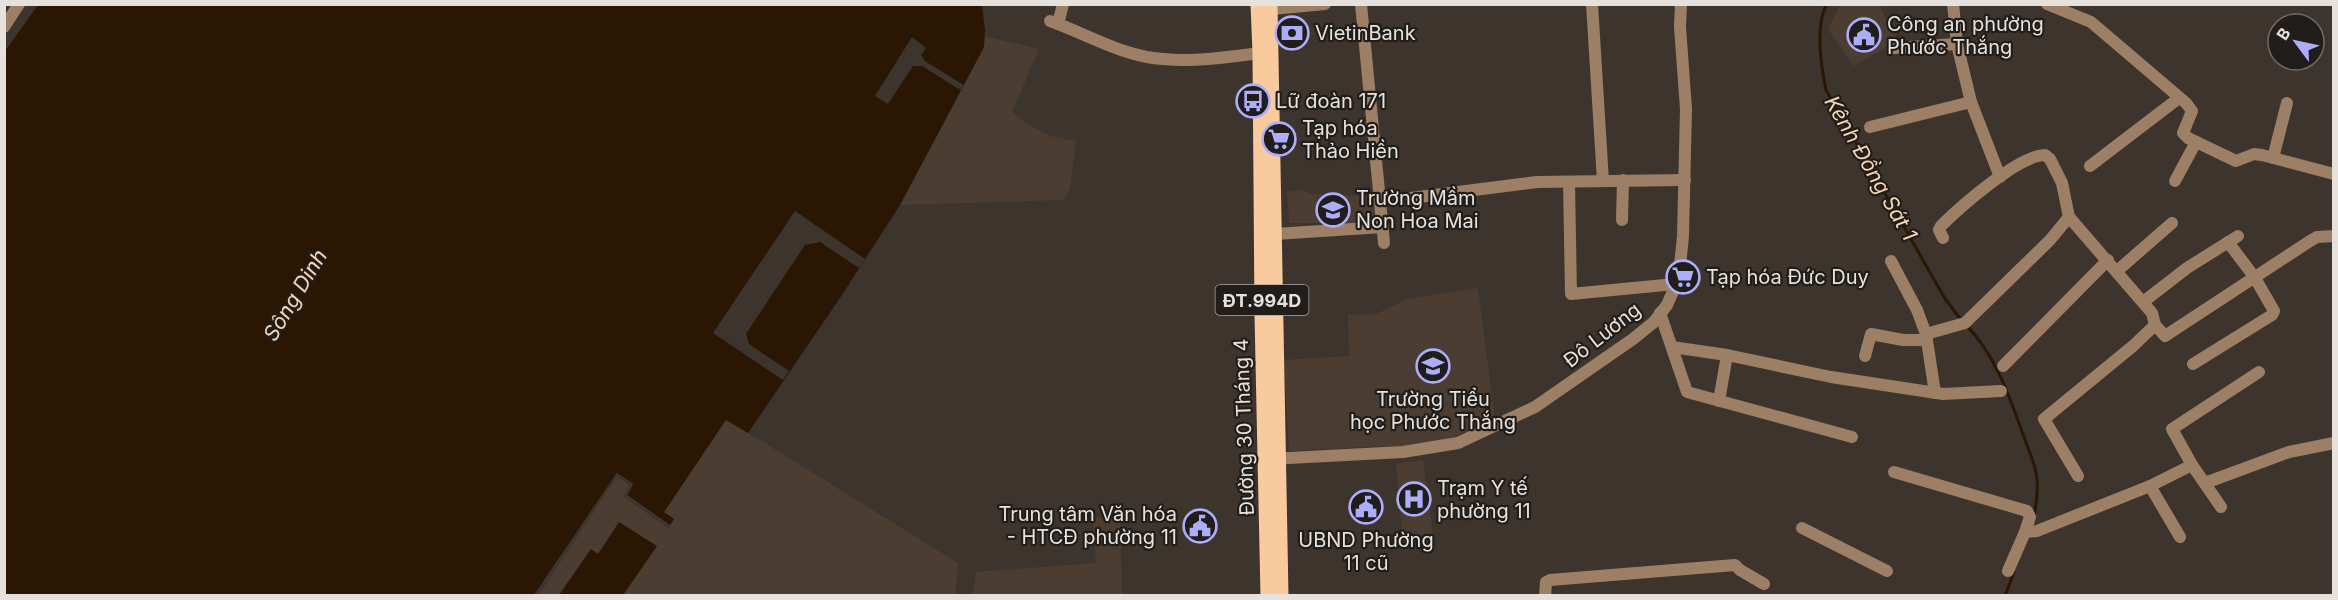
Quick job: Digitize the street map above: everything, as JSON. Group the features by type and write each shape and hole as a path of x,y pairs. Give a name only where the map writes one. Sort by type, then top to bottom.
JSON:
{"main road":[{"name":"Đường 30 Tháng 4","path":"1264,7 1273,459 1281,596"},
{"name":"Đường 30 Tháng 4","path":"1268,201 1275,234 1273,459 1268,596"}],"street":[{"path":"4,27 19,4"},
{"path":"1062,4 1054,22 1104,44 1162,60 1213,59 1266,52"},
{"path":"1264,7 1325,4"},
{"path":"1361,4 1384,243"},
{"path":"1592,4 1597,54 1603,181"},
{"name":"Đô Lương","path":"1273,459 1403,452 1458,443 1535,407 1633,339 1660,313 1667,305 1675,284 1680,266 1683,236 1686,109 1680,27 1681,4"},
{"path":"1953,4 1958,44 1971,102 2001,177"},
{"path":"2047,4 2091,22 2179,98 2192,111 2182,134 2236,161 2253,154 2334,174"},
{"path":"1893,48 1958,44"},
{"path":"2090,166 2179,98"},
{"path":"1870,127 1971,102"},
{"path":"2273,158 2287,103"},
{"path":"2175,181 2196,142"},
{"path":"1943,238 1939,230 1941,226 2001,177 2024,160 2041,155 2048,156 2062,183 2069,217 2152,313 2155,325 2162,335 2167,335 2310,241 2318,237 2334,236"},
{"path":"1622,220 1623,180"},
{"path":"1411,198 1537,182 1685,180"},
{"path":"1569,182 1571,294 1675,284"},
{"path":"1865,356 1871,334 1903,340 1927,337 1965,323 2050,240 2069,217"},
{"path":"2117,271 2172,223"},
{"path":"1275,234 1383,227"},
{"path":"2143,302 2187,268 2233,239 2273,307 2273,313 2193,364"},
{"path":"2003,366 2108,260"},
{"path":"1891,261 1917,310 1927,337 1935,393"},
{"path":"1660,313 1687,392 1852,437"},
{"path":"2078,476 2044,419 2133,346 2155,325"},
{"path":"1672,347 1727,355 1831,377 1935,393 2001,391"},
{"path":"1719,401 1727,355"},
{"path":"2222,507 2192,465 2172,429 2259,372"},
{"path":"2205,483 2289,452 2334,443"},
{"path":"2030,532 2150,486 2192,465"},
{"path":"1893,472 2027,511 2030,517 2030,532 2008,571"},
{"path":"2150,486 2180,537"},
{"path":"1802,528 1887,571"},
{"path":"1545,596 1546,582 1550,580 1735,566 1764,584"}],"shaded area":[{"name":"Công an phường Phước Thắng","path":"1840,5 1879,5 1898,41 1853,66 1828,29"},
{"path":"984,36 1039,49 1012,112 1024,122 1050,136 1076,141 1070,189 1063,200 900,205 984,48"},
{"name":"Trường Mầm Non Hoa Mai","path":"1303,190 1310,194 1376,196 1379,223 1289,223 1287,192"},
{"name":"Trường Tiểu học Phước Thắng","path":"1478,288 1495,419 1440,443 1414,447 1383,446 1289,451 1284,360 1349,356 1348,315 1376,314 1407,299"},
{"path":"726,419 958,563 955,595 623,595 657,546 598,555 591,550 559,595 534,596 617,473 664,512"},
{"name":"Trạm Y tế phường 11","path":"1423,460 1433,535 1403,538 1396,464"},
{"path":"1093,517 1120,517 1122,595 973,595 976,572 1096,563"}],"water":[{"name":"Sông Dinh","path":"38,5 982,5 985,30 984,47 900,205 748,433 726,420 664,512 674,519 670,525 627,495 633,484 617,473 534,595 5,596 5,51"},
{"path":"619,522 657,546 623,595 559,595 591,549 598,554"}],"pier":[{"path":"912,37 926,48 921,55 925,61 965,86 962,91 922,66 913,66 888,104 875,96"},
{"path":"795,211 865,259 859,268 820,242 805,245 746,334 749,344 789,371 783,380 713,333"},
{"path":"617,473 633,484 627,496 670,525 668,528 625,498 624,495 629,485 617,477 538,596 534,595"}],"waterway":[{"name":"Kênh Đồng Sát 1","path":"1827,4 1823,13 1820,34 1826,90 1944,297 1961,320"},
{"name":"Kênh Đồng Sát 1","path":"1967,326 1986,351 2001,378 2035,468 2037,499 2034,515"},
{"name":"Kênh Đồng Sát 1","path":"2005,596 2014,572"}],"place":[{"name":"VietinBank","path":"1292,33"},
{"name":"Công an phường Phước Thắng","path":"1864,35"},
{"name":"Lữ đoàn 171","path":"1253,101"},
{"name":"Tạp hóa Thảo Hiền","path":"1279,139"},
{"name":"Trường Mầm Non Hoa Mai","path":"1333,210"},
{"name":"Tạp hóa Đức Duy","path":"1683,277"},
{"name":"Trường Tiểu học Phước Thắng","path":"1433,366"},
{"name":"Trạm Y tế phường 11","path":"1414,499"},
{"name":"UBND Phường 11 cũ","path":"1366,507"},
{"name":"Trung tâm Văn hóa - HTCĐ phường 11","path":"1200,526"}]}
